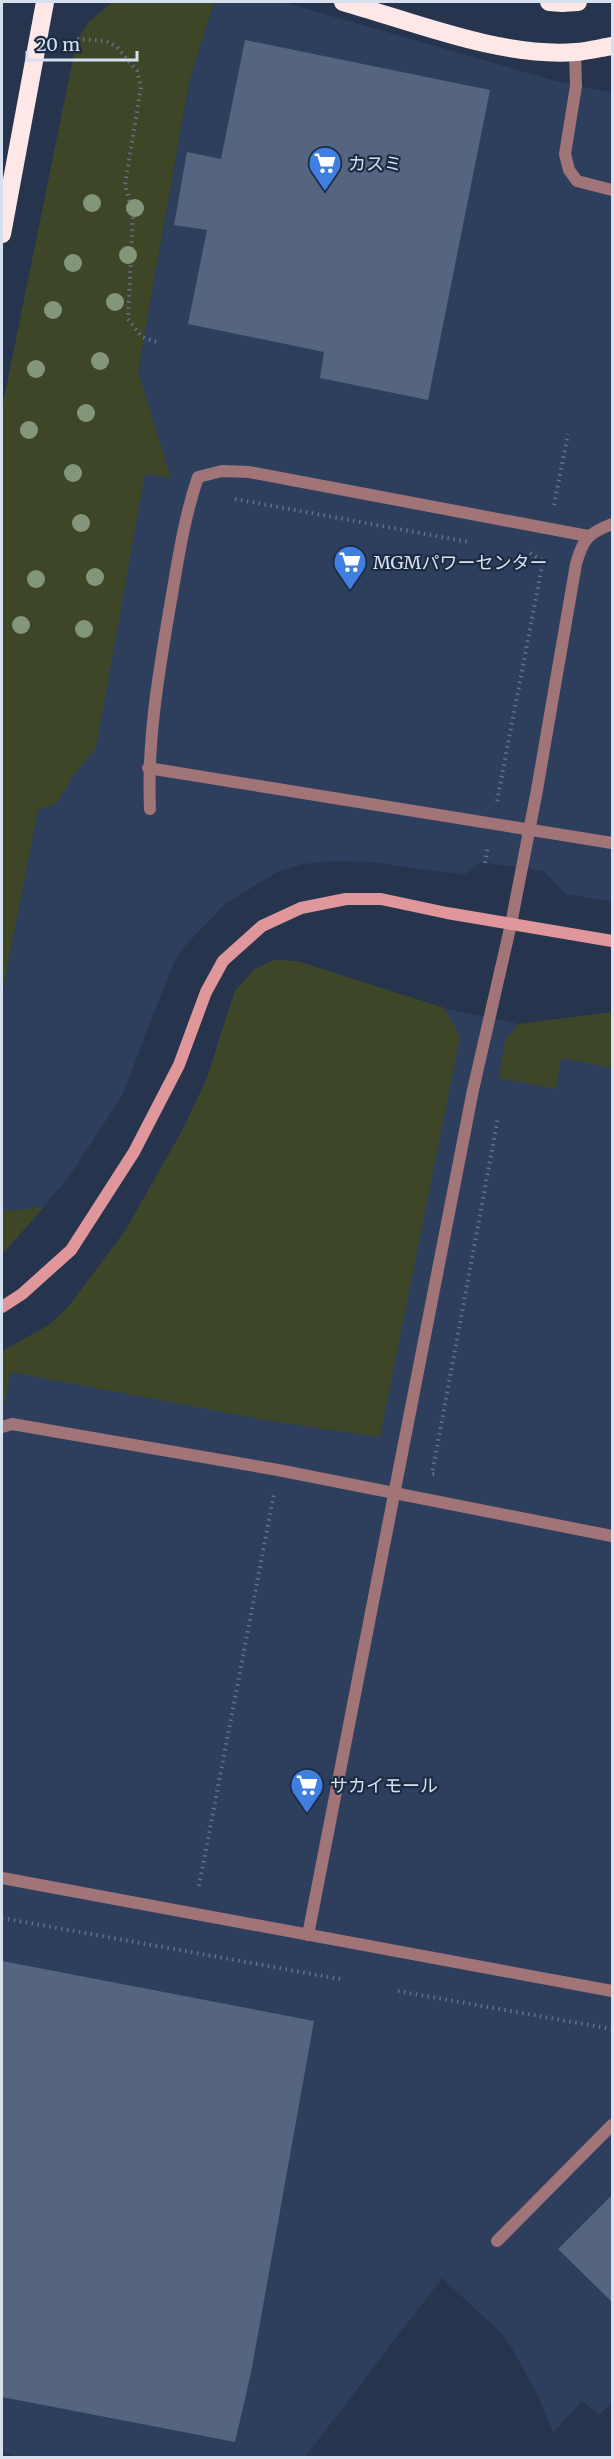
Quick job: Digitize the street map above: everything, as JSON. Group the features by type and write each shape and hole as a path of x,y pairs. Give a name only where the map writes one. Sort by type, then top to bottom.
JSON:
{"highway":[{"path":"2,234 45,2"},
{"path":"344,2 474,40 540,51 575,52 612,46"},
{"path":"549,2 578,2"}],"street":[{"path":"2,1307 22,1294 71,1250 134,1152 179,1065 206,992 223,961 262,926 301,908 346,899 381,899 612,941"}],"lane":[{"path":"575,52 576,86 566,154 570,170 577,181 612,189"},
{"path":"150,809 148,768 155,698 181,542 198,477 222,471 249,472 588,536"},
{"path":"308,1935 473,1090 511,924 576,564 580,550 588,536 612,524"},
{"path":"148,768 612,843"},
{"path":"2,1427 12,1424 278,1470 612,1536"},
{"path":"2,1878 612,1991"},
{"path":"497,2241 612,2125"}],"path":[{"path":"77,39 106,41 128,57 137,70 141,87 125,185 133,214 128,319 142,337 159,343"},
{"path":"554,506 568,434"},
{"path":"234,498 477,543"},
{"path":"496,805 543,561 534,554 522,552"},
{"path":"485,863 490,840"},
{"path":"443,1476 432,1474 498,1118"},
{"path":"199,1886 275,1488"},
{"path":"2,1918 340,1979"},
{"path":"398,1991 612,2029"}],"shaded area":[{"name":"MGMパワーセンター","path":"214,2 283,2 552,80 612,93 612,902 566,894 544,871 480,862 465,875 370,862 334,861 303,864 277,872 224,905 185,946 173,964 122,1096 68,1178 2,1254 2,996 38,810 138,372 189,83"},
{"name":"サカイモール","path":"274,960 297,961 444,1008 519,1024 612,1012 612,2403 599,2415 582,2401 553,2433 538,2396 513,2350 498,2330 442,2278 305,2457 19,2458 2,2451 2,1351 49,1325 69,1306 125,1231 183,1129 206,1080 235,991 254,970"}],"green space":[{"path":"112,2 214,2 189,83 138,372 171,478 145,474 96,748 73,776 57,803 38,810 2,996 2,408 77,39 89,22"},
{"path":"274,960 297,961 444,1008 460,1037 380,1437 270,1421 11,1372 2,1417 2,1351 49,1325 69,1306 125,1231 183,1129 206,1080 235,991 254,970"},
{"path":"612,1012 612,1068 561,1058 556,1089 499,1078 505,1040 519,1024"},
{"path":"44,1207 2,1254 2,1209 8,1211"}],"building":[{"name":"カスミ","path":"245,40 490,90 428,400 320,378 324,352 188,324 207,230 174,225 187,152 221,159"},
{"path":"2,1961 314,2021 251,2373 235,2442 2,2397"},
{"path":"612,2195 612,2302 558,2249"}],"place":[{"name":"カスミ","path":"325,192"},
{"name":"MGMパワーセンター","path":"350,591"},
{"name":"サカイモール","path":"307,1814"}]}
